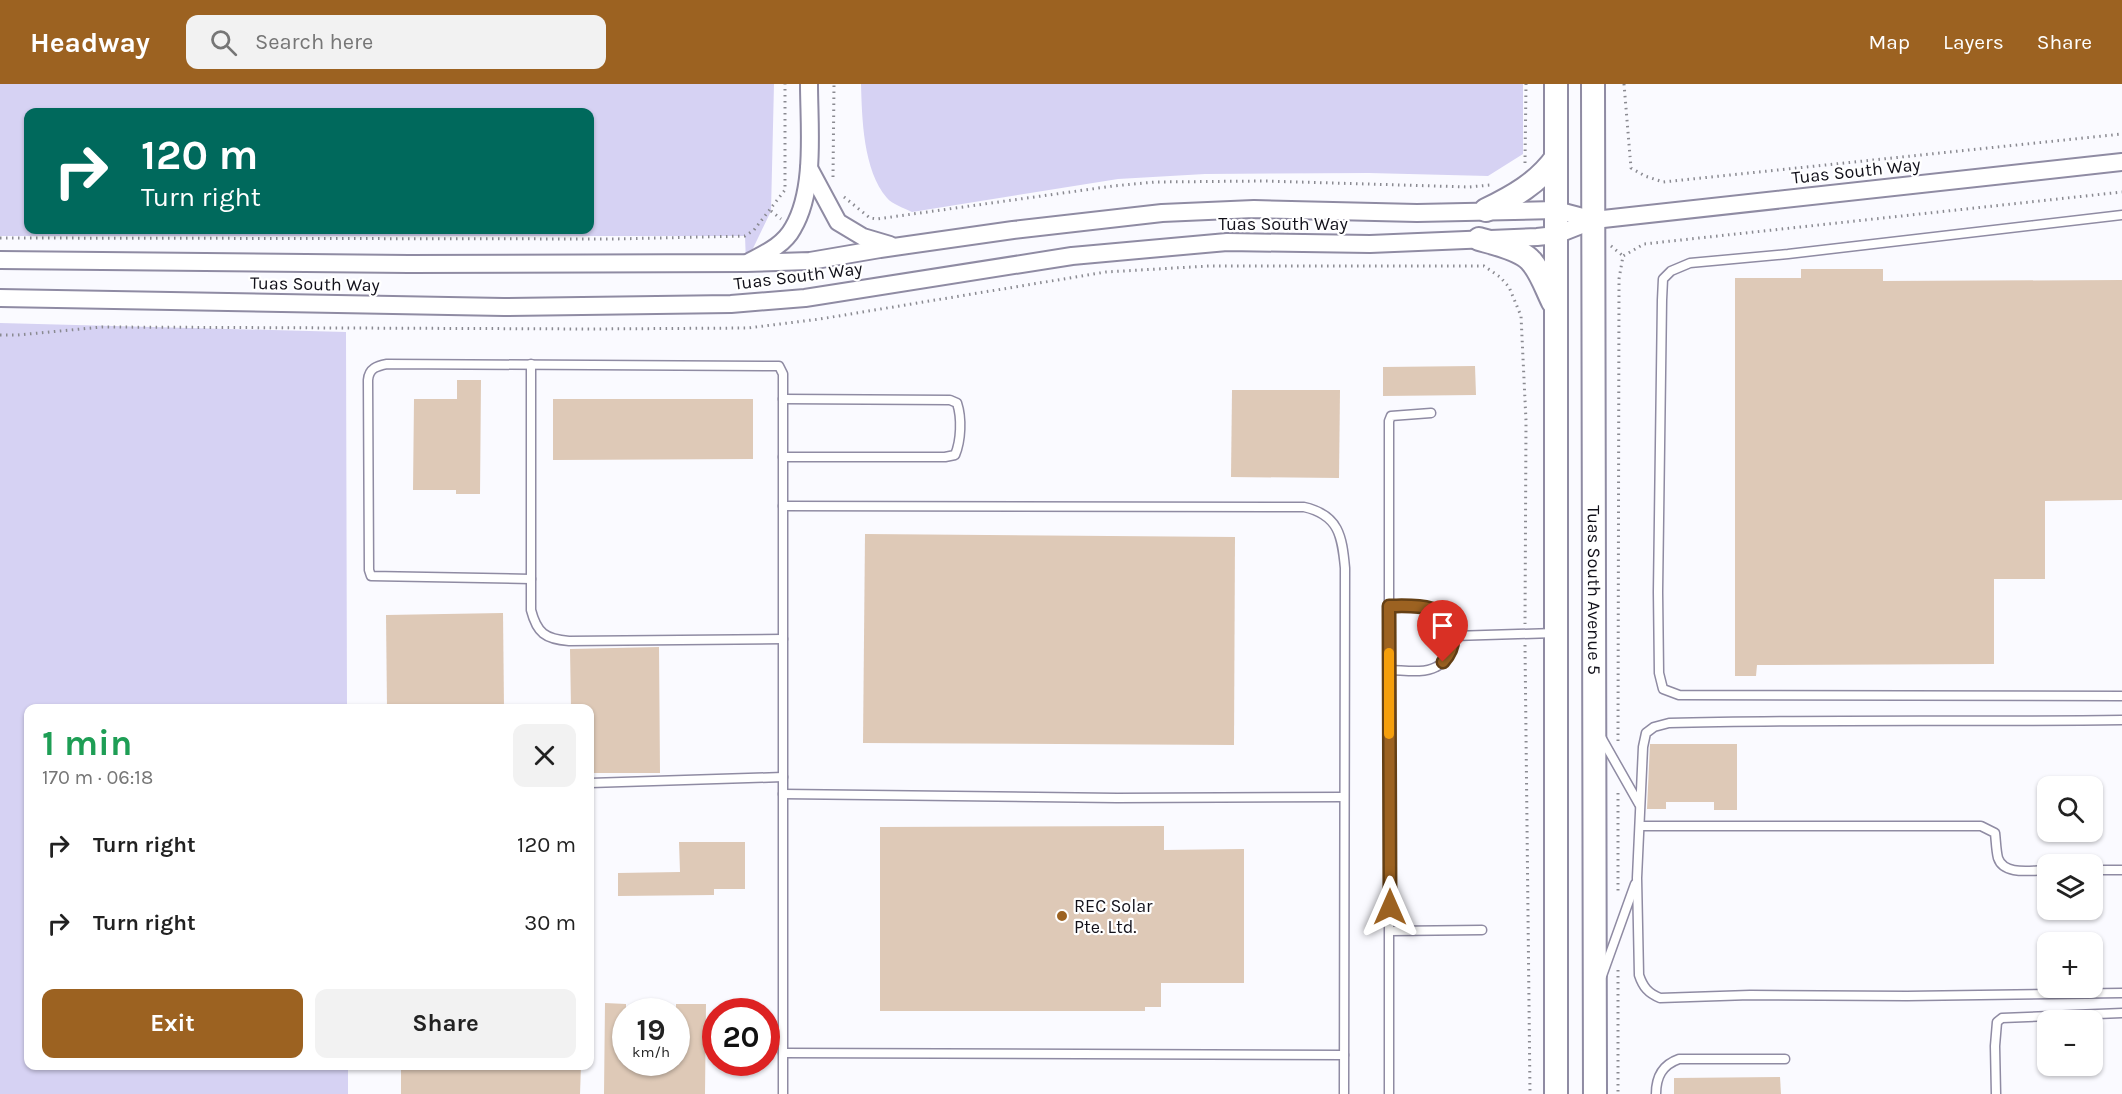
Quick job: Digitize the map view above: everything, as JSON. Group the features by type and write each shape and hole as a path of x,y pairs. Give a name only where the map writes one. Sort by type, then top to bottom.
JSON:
{"street":[{"path":"746,263 776,247 793,228 803,204 809,168 809,84"},
{"path":"1556,84 1556,1094"},
{"name":"Tuas South Avenue 5","path":"1593,84 1595,1094"},
{"path":"1486,210 1512,198 1528,187 1546,171 1556,158"},
{"name":"Tuas South Way","path":"0,298 504,307 731,304 804,298 1049,259 1227,242 1370,244 1557,235 1594,219 2122,162"},
{"path":"809,168 838,222 863,237 896,246"},
{"name":"Tuas South Way","path":"0,260 410,264 746,263 810,261 896,246 1013,230 1162,213 1254,209 1417,213 1556,210 1594,219"},
{"path":"1479,239 1507,248 1530,259 1540,273 1556,309"}],"lane":[{"path":"2122,215 1788,254 1690,263 1671,271 1663,279 1662,300 1658,592 1659,673 1663,689 1678,695 2122,696"},
{"path":"531,579 371,576 369,570 368,380 370,371 387,364 779,366 783,375 783,1094"},
{"path":"531,364 531,610 537,628 556,640 783,639"},
{"path":"783,399 950,400 957,403 960,427 955,455 945,457 783,457"},
{"path":"1389,1094 1389,421 1391,416 1431,413"},
{"path":"783,506 1292,507 1318,510 1330,518 1338,530 1345,568 1344,1094"},
{"path":"1389,606 1424,606 1433,609 1447,619 1453,636 1453,646 1449,655 1436,668 1425,671 1389,670"},
{"path":"1453,636 1556,633"},
{"path":"2122,720 1884,722 1819,720 1669,723 1654,727 1646,733 1641,766 1637,878 1639,975 1642,986 1660,998 2122,993"},
{"path":"1594,726 1641,806"},
{"path":"594,783 783,777"},
{"path":"783,794 1117,798 1344,797"},
{"path":"1640,826 1981,826 1995,833 1998,856 2002,865 2008,869 2037,870"},
{"path":"2103,870 2122,870"},
{"path":"1595,997 1637,878"},
{"path":"1390,931 1482,930"},
{"path":"1996,1094 1995,1046 1997,1022 2002,1017 2122,1013"},
{"path":"783,1053 1344,1055"},
{"path":"1656,1094 1660,1073 1665,1067 1679,1059 1785,1059"}],"path":[{"path":"0,238 614,239 746,236 754,230 785,190 785,84"},
{"path":"832,180 834,84"},
{"path":"1525,164 1526,84"},
{"path":"1624,84 1632,168 1645,176 1663,182 2122,134"},
{"path":"841,194 870,218 877,219 1155,182 1264,181 1469,187 1488,186 1498,182"},
{"path":"1623,256 1644,244 2122,192"},
{"path":"1610,245 1623,256"},
{"path":"1618,899 1619,279 1623,256"},
{"path":"1509,287 1521,316 1526,421 1525,634 1530,1094"},
{"path":"1618,966 1618,1094"}],"shaded area":[{"path":"0,84 774,84 771,211 746,263 745,236 0,236"},
{"path":"861,84 1523,84 1523,154 1488,176 1369,173 1205,174 1118,179 912,212 887,198 873,173 865,143"},
{"path":"0,323 346,332 347,704 24,704 24,1070 348,1070 348,1094 0,1094"}],"building":[{"path":"1801,269 1883,269 1883,281 2122,280 2122,500 2045,501 2045,579 1994,579 1994,664 1757,665 1756,676 1735,676 1735,278 1801,278"},
{"path":"1475,366 1476,395 1383,396 1383,367"},
{"path":"457,380 481,380 480,494 456,494 456,490 413,490 414,399 457,399"},
{"path":"1232,390 1340,390 1339,478 1231,477"},
{"path":"553,399 753,399 753,459 553,460"},
{"path":"865,534 1235,537 1234,745 863,743"},
{"path":"503,613 504,704 387,704 386,615"},
{"path":"659,647 660,773 594,773 594,704 571,704 570,649"},
{"path":"1650,744 1737,744 1737,810 1714,810 1714,802 1666,802 1666,809 1647,809"},
{"name":"REC Solar Pte. Ltd.","path":"1164,826 1164,850 1244,849 1244,983 1161,983 1161,1007 1145,1007 1145,1011 880,1011 880,827"},
{"path":"679,842 745,842 745,889 714,889 714,895 618,896 618,873 680,872"},
{"path":"605,1003 612,1003 612,1076 690,1076 690,1004 702,1004 702,1076 705,1076 705,1094 604,1094"},
{"path":"401,1070 581,1070 580,1094 401,1094"},
{"path":"1780,1077 1781,1094 1674,1094 1674,1078"}],"slow traffic":[{"path":"1389,653 1389,734"}],"place":[{"name":"REC Solar Pte. Ltd.","path":"1062,916"}],"route":[{"path":"1390,907 1389,606 1424,606 1441,613 1447,619 1451,627 1453,646 1443,662"}]}
